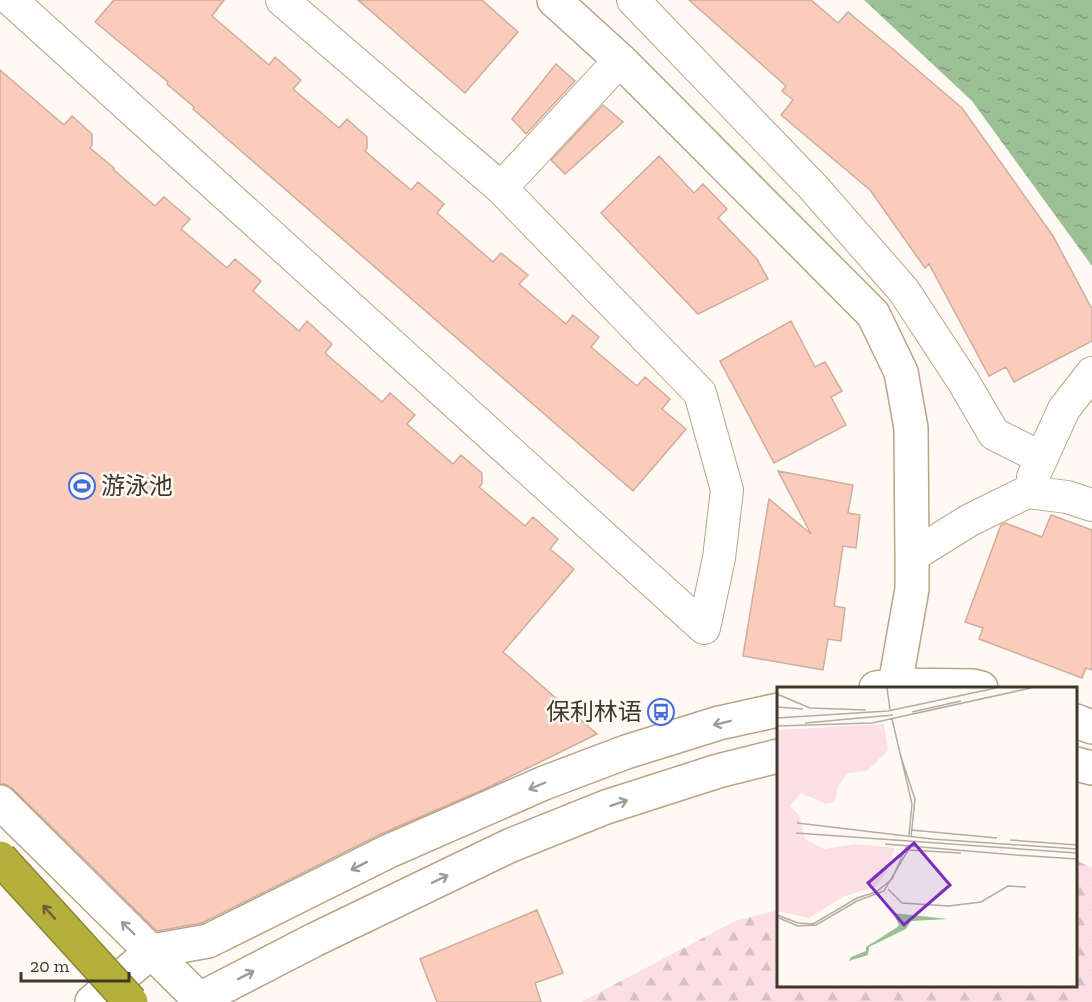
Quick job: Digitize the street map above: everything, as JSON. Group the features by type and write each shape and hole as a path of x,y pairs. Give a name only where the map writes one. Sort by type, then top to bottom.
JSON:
{"highway":[{"path":"0,858 131,1002"}],"street":[{"path":"10,0 704,628 719,558 727,490 700,393 501,188 282,0"},
{"path":"554,0 620,60 873,314 901,372 911,428 912,589 889,687 977,687"},
{"path":"633,0 813,187 904,291 963,381 994,434 1042,458"},
{"path":"501,188 620,60"},
{"path":"1027,492 1064,409 1092,373"},
{"path":"912,556 970,520 1027,492 1067,497 1092,505"},
{"path":"92,1002 152,951 208,942 389,851 544,783 719,723 777,710"},
{"path":"1077,721 1092,727"},
{"path":"0,802 152,951 197,1000 314,940 509,846 606,807 718,771 777,756"},
{"path":"1077,764 1092,768"}],"green space":[{"path":"1077,860 1092,868 1092,1002 581,1002 735,921 777,910 777,987 1077,987"}],"water":[{"path":"864,0 1092,0 1092,266 972,101"}],"building":[{"path":"114,0 224,0 212,16 269,65 275,57 301,80 293,89 339,128 347,119 367,137 365,151 411,190 418,182 444,204 437,213 493,262 501,253 528,275 519,284 566,324 573,315 599,337 591,347 637,386 645,377 670,399 662,409 686,429 633,491 193,109 194,107 167,84 168,82 95,22"},
{"path":"358,0 482,0 518,32 465,93"},
{"path":"689,0 811,0 838,23 848,12 894,50 962,108 1053,236 1092,309 1092,341 1014,382 1006,367 989,376 929,264 925,268 870,190 781,115 793,100 782,91 786,86"},
{"path":"556,64 575,81 526,134 512,119"},
{"path":"0,70 64,125 72,116 92,134 90,148 113,169 155,206 164,197 190,219 181,229 227,268 235,259 261,281 253,291 299,331 307,321 332,344 325,353 382,402 390,393 415,415 407,424 453,464 461,455 482,473 482,484 479,487 525,526 533,517 558,539 550,549 574,569 503,652 597,734 487,788 381,834 202,923 157,931 13,789 0,784"},
{"path":"603,105 623,122 565,174 551,160"},
{"path":"659,156 694,193 703,184 727,209 718,218 757,259 768,279 698,314 601,213"},
{"path":"791,321 815,367 825,362 842,391 831,397 846,425 774,463 720,361"},
{"path":"778,471 853,485 848,513 860,515 856,548 843,546 834,606 845,608 841,641 828,639 823,670 743,656 769,499 811,534"},
{"path":"1051,515 1092,530 1092,670 1086,668 1082,678 979,639 983,628 965,622 1001,525 1005,523 1042,537"},
{"path":"537,910 563,973 535,983 541,1002 437,1002 420,959"}],"place":[{"name":"游泳池","path":"82,486"},
{"name":"保利林语","path":"661,712"}]}
